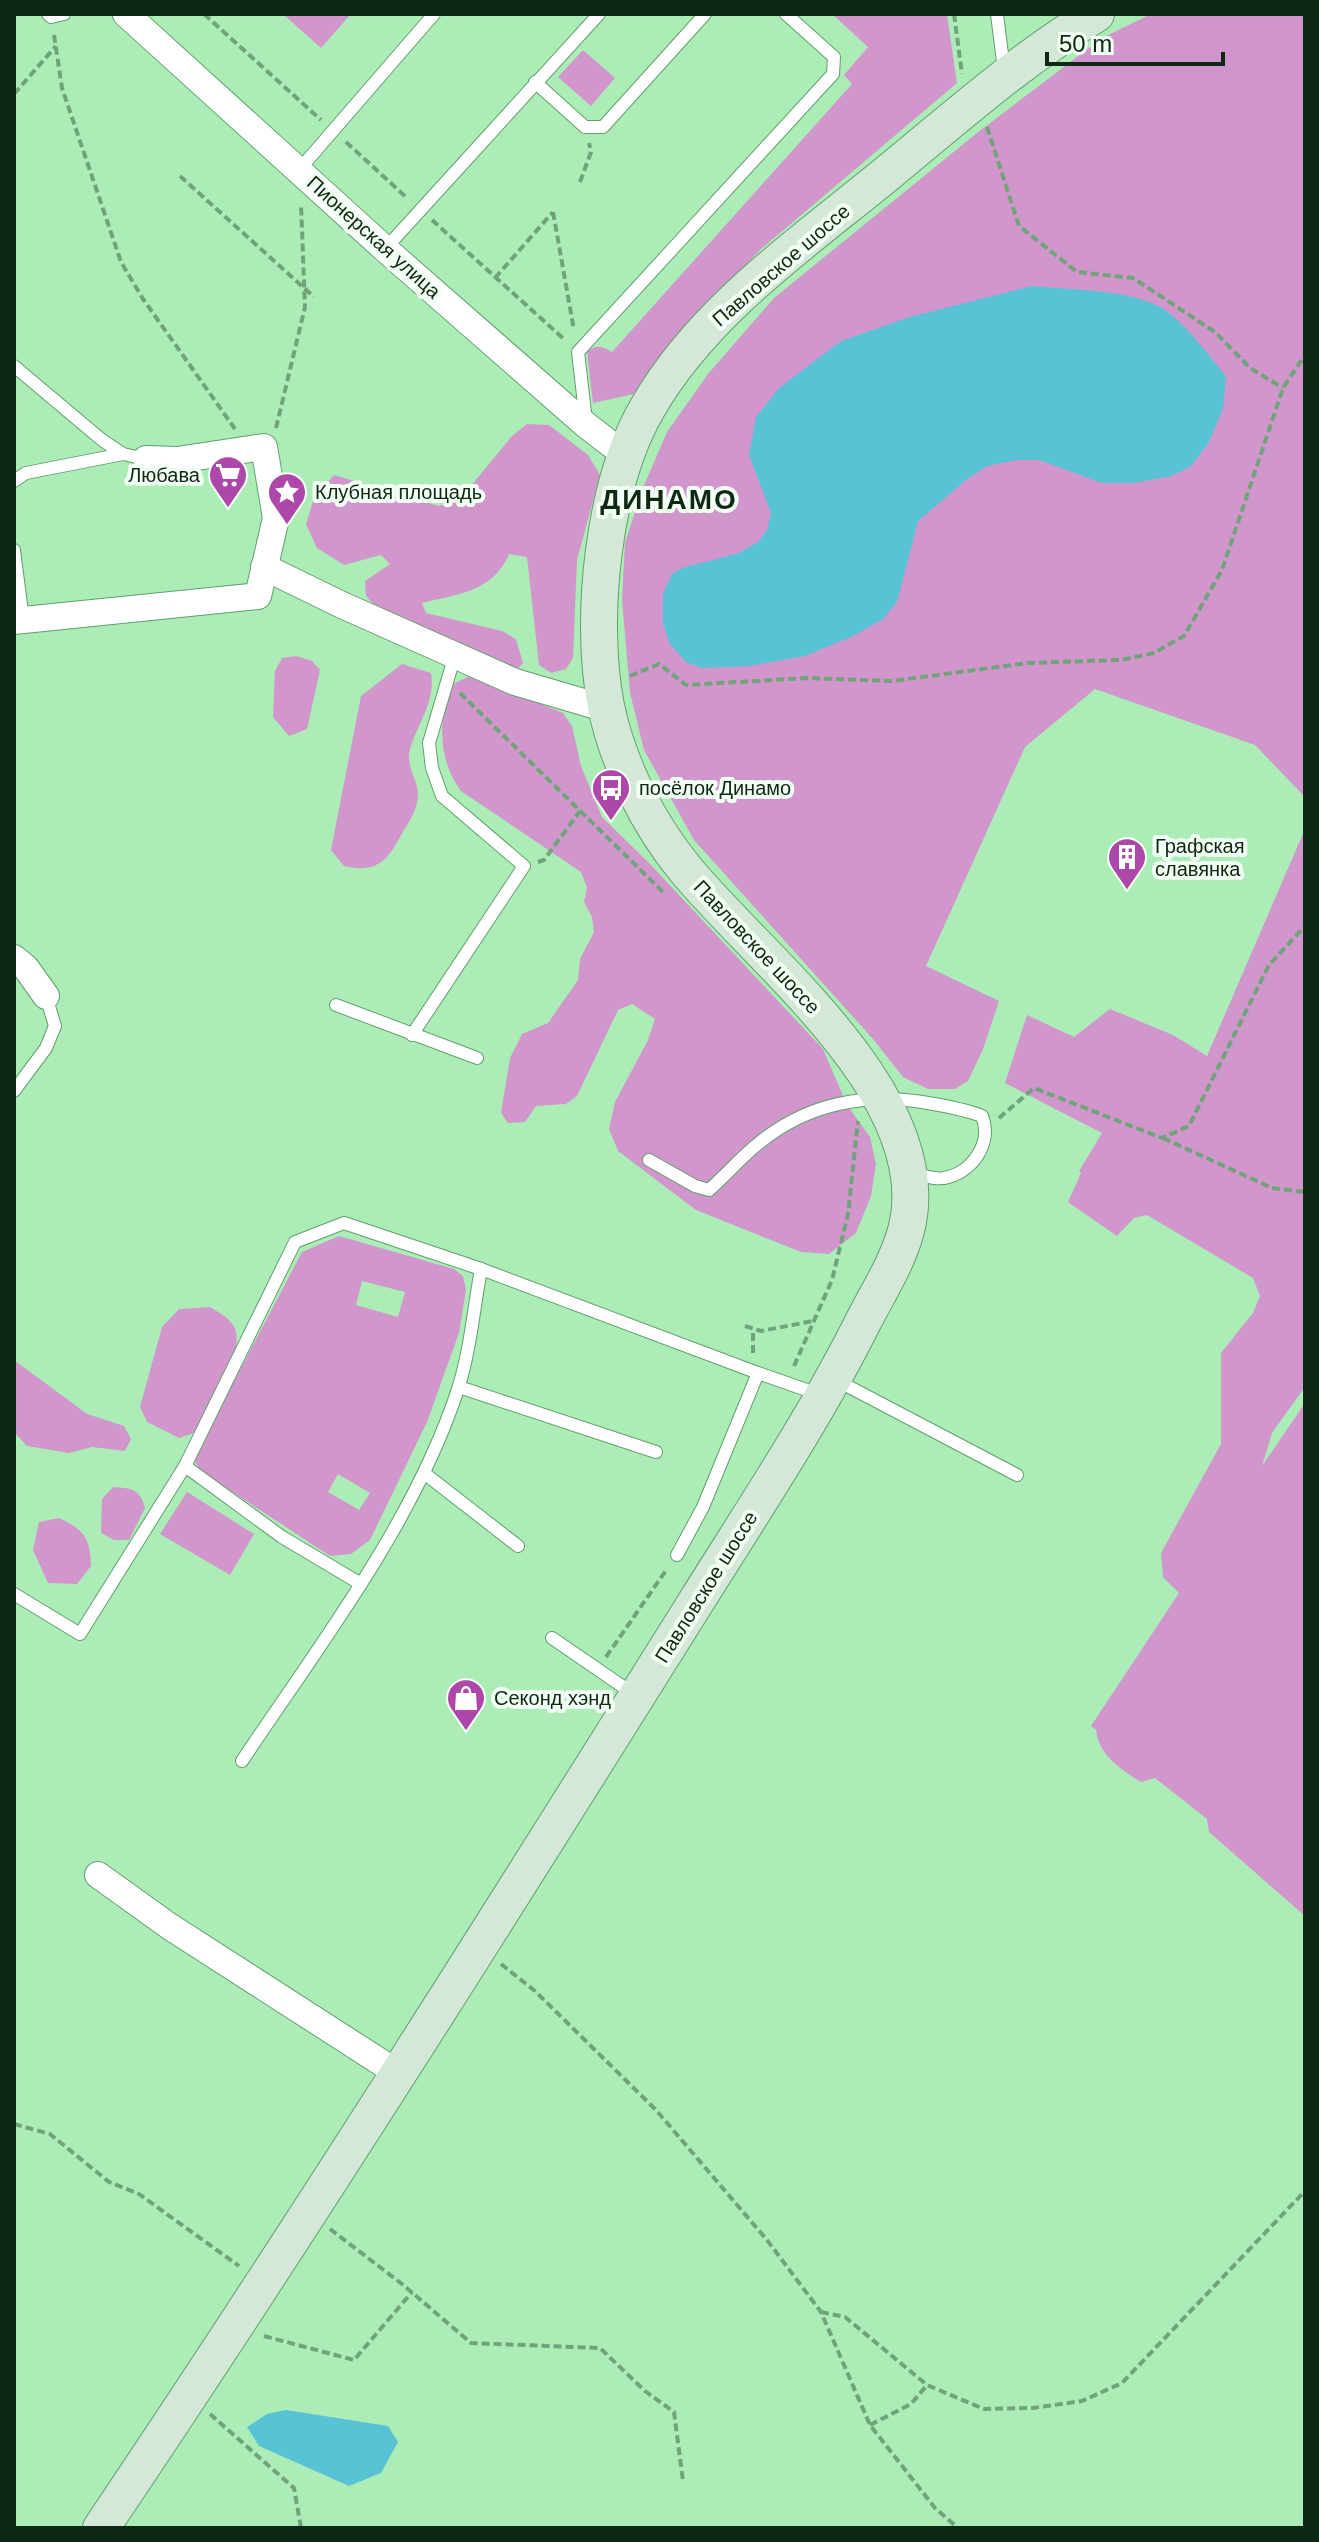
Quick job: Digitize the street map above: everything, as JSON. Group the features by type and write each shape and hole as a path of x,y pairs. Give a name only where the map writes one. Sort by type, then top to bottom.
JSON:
{"main road":[{"name":"Павловское шоссе","path":"101,2528 234,2329 473,1959 830,1388 897,1256 908,1226 910,1173 903,1149 865,1098 863,1070 813,1006 684,867 648,816 619,753 604,694 600,599 607,524 625,455 645,410 672,369 717,318 767,272 984,94 1065,33 1096,14"}],"street":[{"name":"Пионерская улица","path":"126,14 385,249 586,425 625,455"},
{"path":"19,620 258,596 276,518 257,448 177,460 134,456"},
{"path":"264,567 515,682 604,694"},
{"path":"14,958 26,968 46,996"},
{"path":"98,1875 169,1926 399,2074"}],"lane":[{"path":"299,170 434,14"},
{"path":"385,249 599,14"},
{"path":"586,425 578,352 833,74 834,57 786,14"},
{"path":"984,94 997,14"},
{"path":"535,82 585,127 603,127 701,16"},
{"path":"14,366 102,440 134,456"},
{"path":"14,481 26,473 134,456"},
{"path":"14,550 19,620"},
{"path":"412,1035 524,866 442,796 432,768 429,743 455,655"},
{"path":"14,1091 46,1048 55,1026 46,996"},
{"path":"336,1005 477,1058"},
{"path":"649,1160 695,1186 709,1190 759,1142 801,1116 865,1098 910,1100 982,1116 987,1128 984,1144 976,1159 962,1171 942,1179 910,1173"},
{"path":"14,1594 80,1634 185,1466 295,1242 344,1223 481,1269 786,1383 830,1388 1017,1475"},
{"path":"242,1761 361,1584 424,1473 459,1387 481,1269"},
{"path":"677,1555 703,1507 758,1373"},
{"path":"459,1387 656,1452"},
{"path":"185,1466 282,1537 361,1584"},
{"path":"424,1473 518,1546"},
{"path":"552,1638 637,1696"}],"path":[{"path":"204,14 578,352"},
{"path":"954,14 984,94 991,143 1019,226 1077,272 1133,278 1215,332 1250,368 1283,388"},
{"path":"55,15 62,88 121,262 143,299 257,448 276,428 305,307 299,170"},
{"path":"14,94 56,46"},
{"path":"580,182 591,152 585,127"},
{"path":"180,176 314,297"},
{"path":"495,278 553,212 578,352"},
{"path":"604,694 659,664 686,685 807,678 892,681 1028,663 1121,660 1154,653 1184,636 1222,570 1283,388 1305,355"},
{"path":"448,681 674,904"},
{"path":"524,866 544,860 580,811"},
{"path":"1162,1138 1189,1126 1269,965 1305,926"},
{"path":"987,1128 1034,1088 1162,1138 1272,1188 1305,1192"},
{"path":"786,1383 832,1280 848,1214 858,1122 865,1098"},
{"path":"745,1326 761,1331 813,1321"},
{"path":"598,1669 677,1555"},
{"path":"473,1959 535,1991 656,2110 767,2240 821,2312 870,2425 935,2508 958,2528"},
{"path":"14,2124 50,2134 109,2182 139,2194 263,2284"},
{"path":"821,2312 845,2317 927,2385 984,2409 1033,2408 1082,2401 1122,2383 1305,2191"},
{"path":"309,2213 412,2292 471,2343 600,2348 645,2391 674,2412 683,2481"},
{"path":"234,2329 354,2360 412,2292"},
{"path":"870,2425 911,2404 927,2385"},
{"path":"189,2397 238,2436 294,2488 301,2528"}],"shaded area":[{"path":"283,14 351,14 321,48"},
{"path":"832,14 947,14 957,83 761,249 671,344 634,394 593,403 587,352 603,347 612,352 852,84 844,75 868,47"},
{"path":"1151,14 1305,14 1305,797 1255,745 1095,689 1025,747 926,966 999,1001 983,1049 968,1081 955,1089 928,1089 903,1077 873,1039 694,840 644,750 630,693 622,600 625,543 642,490 667,432 708,374 774,298 977,133 1102,38"},
{"path":"583,50 615,78 591,106 558,77"},
{"path":"527,424 549,425 588,455 600,475 577,560 573,658 566,669 551,673 539,665 527,557 509,554 502,567 484,584 461,594 422,603 426,613 502,631 516,639 523,663 512,676 384,616 366,596 365,581 390,564 381,555 344,565 317,548 306,524 314,498 334,475 439,506 461,498 512,436"},
{"path":"296,656 312,661 320,670 307,729 289,736 273,717 275,671 282,658"},
{"path":"402,664 431,673 432,683 429,702 409,756 418,790 416,805 393,849 382,862 366,868 344,866 331,850 361,696"},
{"path":"470,676 563,713 572,726 581,766 602,817 823,1049 847,1105 870,1137 876,1164 871,1196 856,1233 829,1254 801,1252 696,1210 618,1151 609,1129 615,1102 648,1040 655,1019 632,1004 618,1010 577,1096 566,1104 536,1106 525,1122 508,1123 501,1113 510,1058 522,1034 548,1023 578,980 580,959 594,932 592,917 584,902 587,888 581,872 461,791 453,779 442,739 444,711 453,684"},
{"path":"1305,829 1305,1387 1272,1433 1262,1466 1305,1403 1305,1916 1209,1832 1207,1819 1155,1778 1141,1782 1119,1767 1101,1747 1096,1730 1091,1726 1179,1593 1163,1577 1161,1553 1221,1444 1221,1353 1253,1313 1260,1296 1253,1278 1147,1215 1134,1218 1117,1236 1068,1202 1081,1173 1079,1171 1102,1133 1005,1083 1027,1015 1074,1037 1110,1009 1173,1035 1207,1056"},
{"path":"339,1236 454,1269 463,1276 466,1290 459,1333 427,1422 370,1540 351,1554 330,1556 202,1472 193,1459 302,1252","holes":["362,1281 405,1292 398,1317 356,1305","338,1474 370,1493 359,1510 328,1492"]},
{"path":"210,1307 227,1318 234,1327 236,1347 194,1433 179,1438 147,1422 140,1407 162,1327 179,1309"},
{"path":"14,1360 87,1414 124,1426 131,1439 125,1451 92,1447 69,1453 27,1446 14,1432"},
{"path":"113,1487 134,1491 145,1508 129,1540 114,1540 101,1533 102,1499"},
{"path":"187,1492 254,1534 230,1575 160,1534"},
{"path":"59,1518 80,1531 89,1549 91,1566 77,1584 48,1583 33,1550 39,1522"}],"water":[{"path":"1032,286 1133,297 1162,308 1196,340 1226,377 1223,409 1208,444 1190,467 1171,476 1134,483 1102,483 1039,460 1016,460 987,466 918,521 897,602 883,619 853,636 805,656 749,666 702,668 686,662 670,644 663,624 663,594 672,574 682,568 739,553 759,541 767,530 771,513 749,455 756,417 779,388 841,341 910,317"},
{"path":"286,2410 388,2426 398,2442 381,2473 349,2486 259,2446 247,2427 267,2414"}],"place":[{"name":"Любава","path":"228,509"},
{"name":"Клубная площадь","path":"287,526"},
{"name":"посёлок Динамо","path":"611,822"},
{"name":"Графская славянка","path":"1127,891"},
{"name":"Секонд хэнд","path":"466,1732"}],"district":[{"name":"ДИНАМО","path":"669,499"}]}
